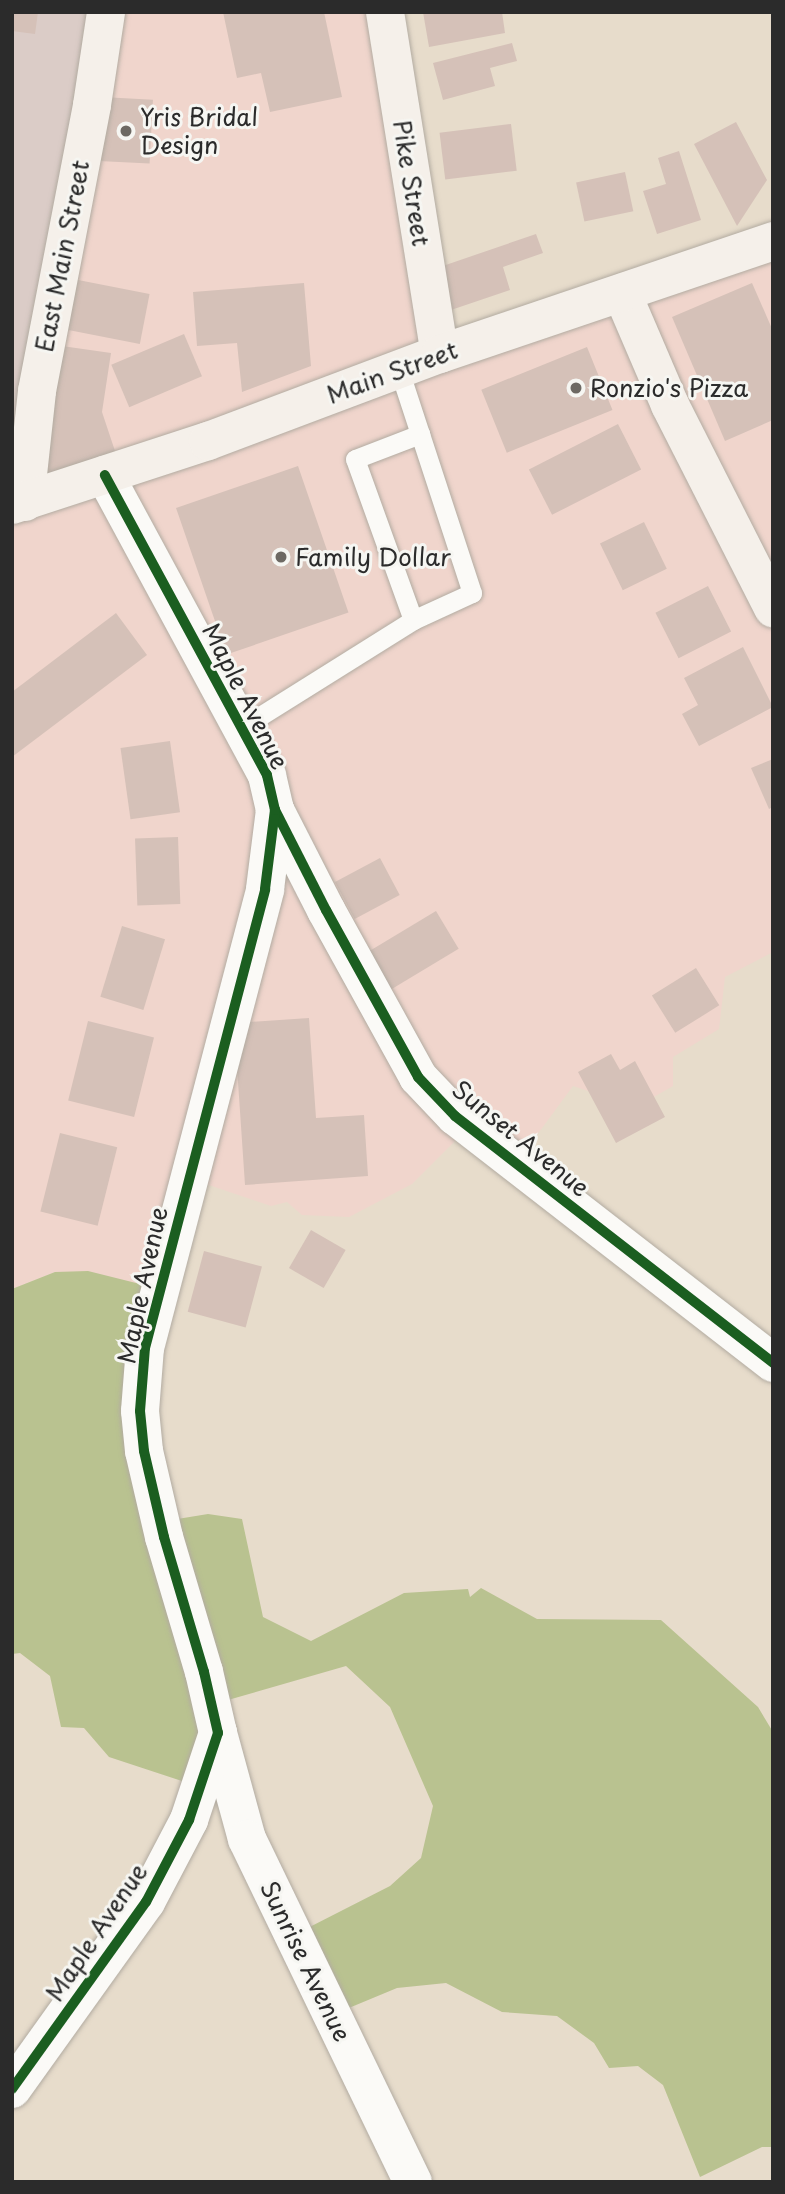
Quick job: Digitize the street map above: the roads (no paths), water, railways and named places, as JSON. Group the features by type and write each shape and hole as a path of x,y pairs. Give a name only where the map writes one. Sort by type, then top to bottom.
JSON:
{"main road":[{"name":"East Main Street","path":"19,503 37,391 92,105 106,12"},
{"name":"Pike Street","path":"385,12 440,354"},
{"name":"Main Street","path":"19,503 208,441 440,354 773,240"},
{"path":"622,293 670,405 773,608"}],"street":[{"name":"Maple Avenue","path":"12,2089 146,1902 188,1820 218,1733 146,1464 140,1405 145,1349 265,889 275,810 267,775 105,475"},
{"name":"Sunset Avenue","path":"275,810 326,910 418,1077 455,1116 773,1363"},
{"name":"Sunrise Avenue","path":"218,1733 247,1839 413,2182"}],"lane":[{"path":"241,728 413,620 472,593 399,369"},
{"path":"413,620 355,459 421,434"}],"place":[{"name":"Yris Bridal Design","path":"126,131"},
{"name":"Ronzio's Pizza","path":"576,388"},
{"name":"Family Dollar","path":"281,557"}]}
